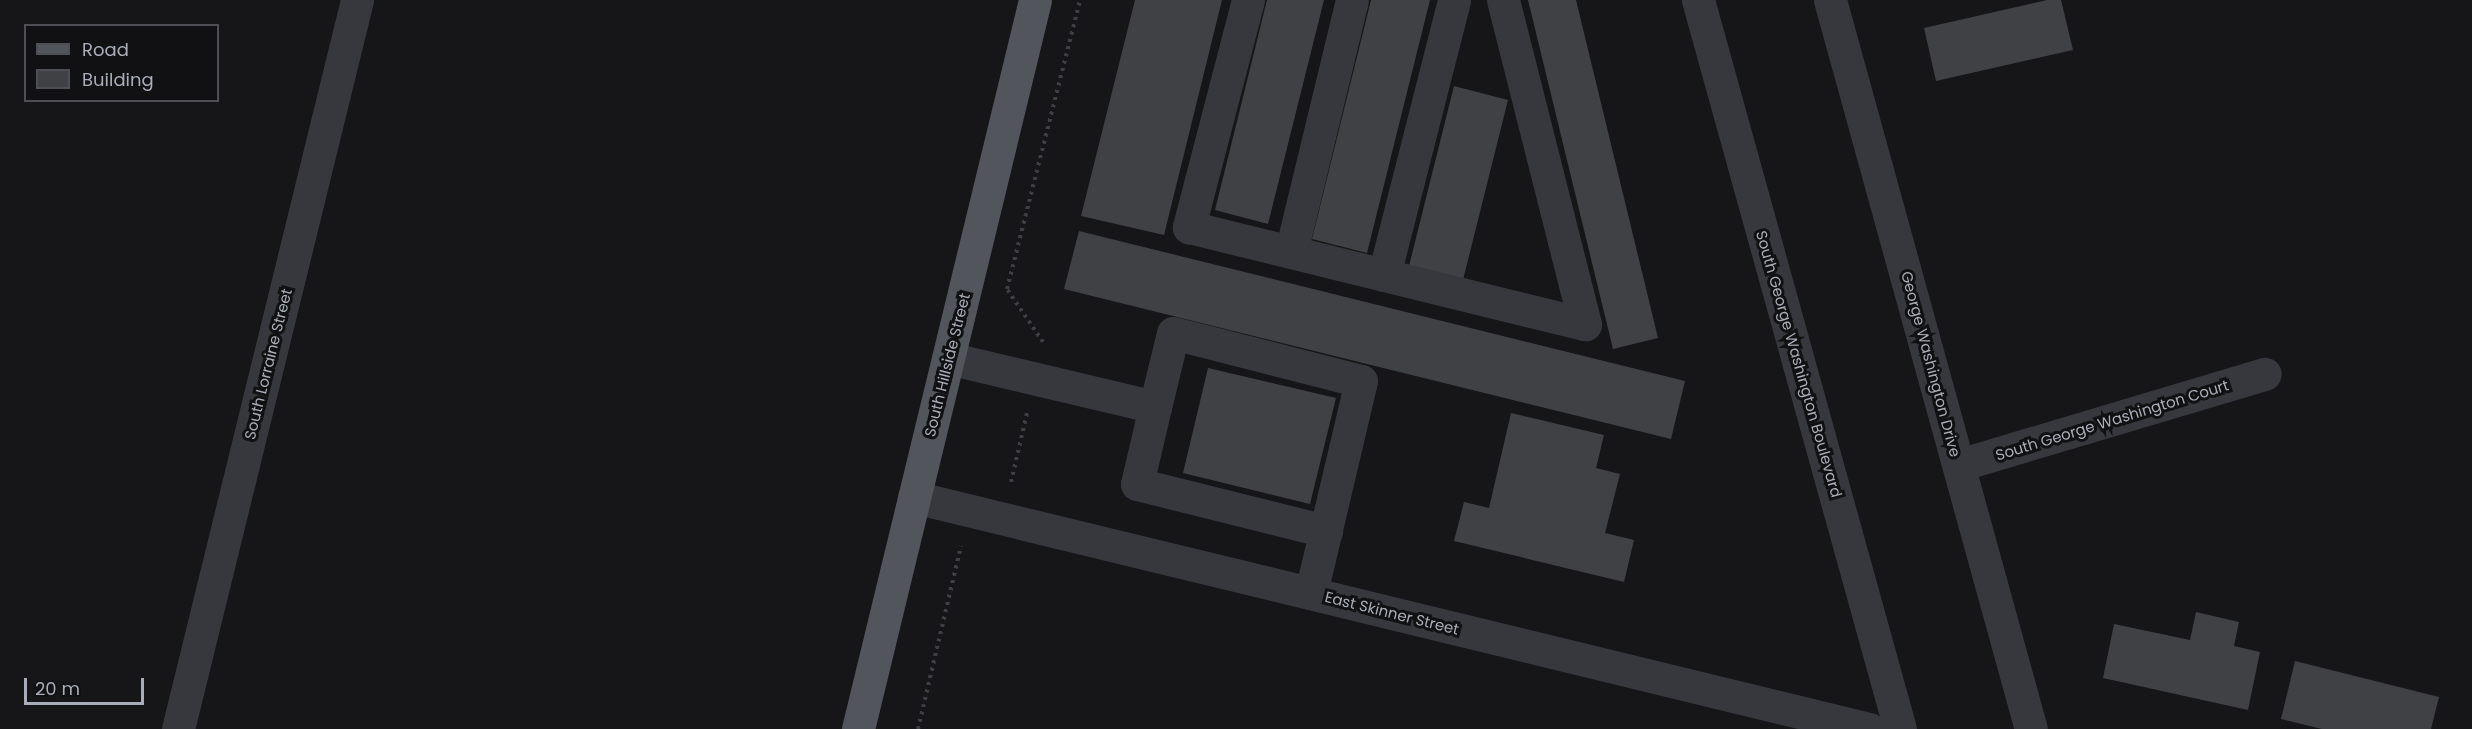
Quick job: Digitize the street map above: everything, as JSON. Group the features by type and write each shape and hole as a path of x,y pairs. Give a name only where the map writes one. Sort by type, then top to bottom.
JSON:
{"main road":[{"name":"South Hillside Street","path":"858,729 1035,0"}],"street":[{"name":"South Lorraine Street","path":"178,729 357,0"},
{"path":"1248,0 1189,227 1585,324 1503,0"},
{"path":"1291,252 1352,0"},
{"path":"1384,274 1454,0"},
{"name":"South George Washington Boulevard","path":"1698,0 1900,729"},
{"name":"George Washington Drive","path":"1830,0 2031,729"},
{"path":"1311,593 1326,531 1361,381 1173,333 1137,484 1326,531"},
{"path":"948,358 1155,407"},
{"name":"South George Washington Court","path":"1959,465 2265,374"},
{"name":"East Skinner Street","path":"914,497 1869,729"}],"building":[{"path":"1135,0 1222,0 1164,235 1081,216"},
{"path":"1267,0 1324,0 1268,224 1215,210"},
{"path":"1371,0 1430,0 1367,253 1312,239"},
{"path":"1528,0 1576,0 1658,338 1613,349"},
{"path":"2047,0 2061,0 2073,50 1936,81 1924,28"},
{"path":"1454,86 1508,100 1463,280 1409,266"},
{"path":"1079,231 1685,381 1671,439 1064,289"},
{"path":"1208,368 1336,398 1310,504 1183,473"},
{"path":"1511,413 1604,435 1596,468 1620,474 1605,533 1634,540 1624,582 1454,541 1464,502 1489,508"},
{"path":"2196,612 2239,622 2234,646 2260,652 2248,710 2103,678 2114,624 2190,640"},
{"path":"2295,661 2439,697 2431,729 2322,729 2281,719"}]}
